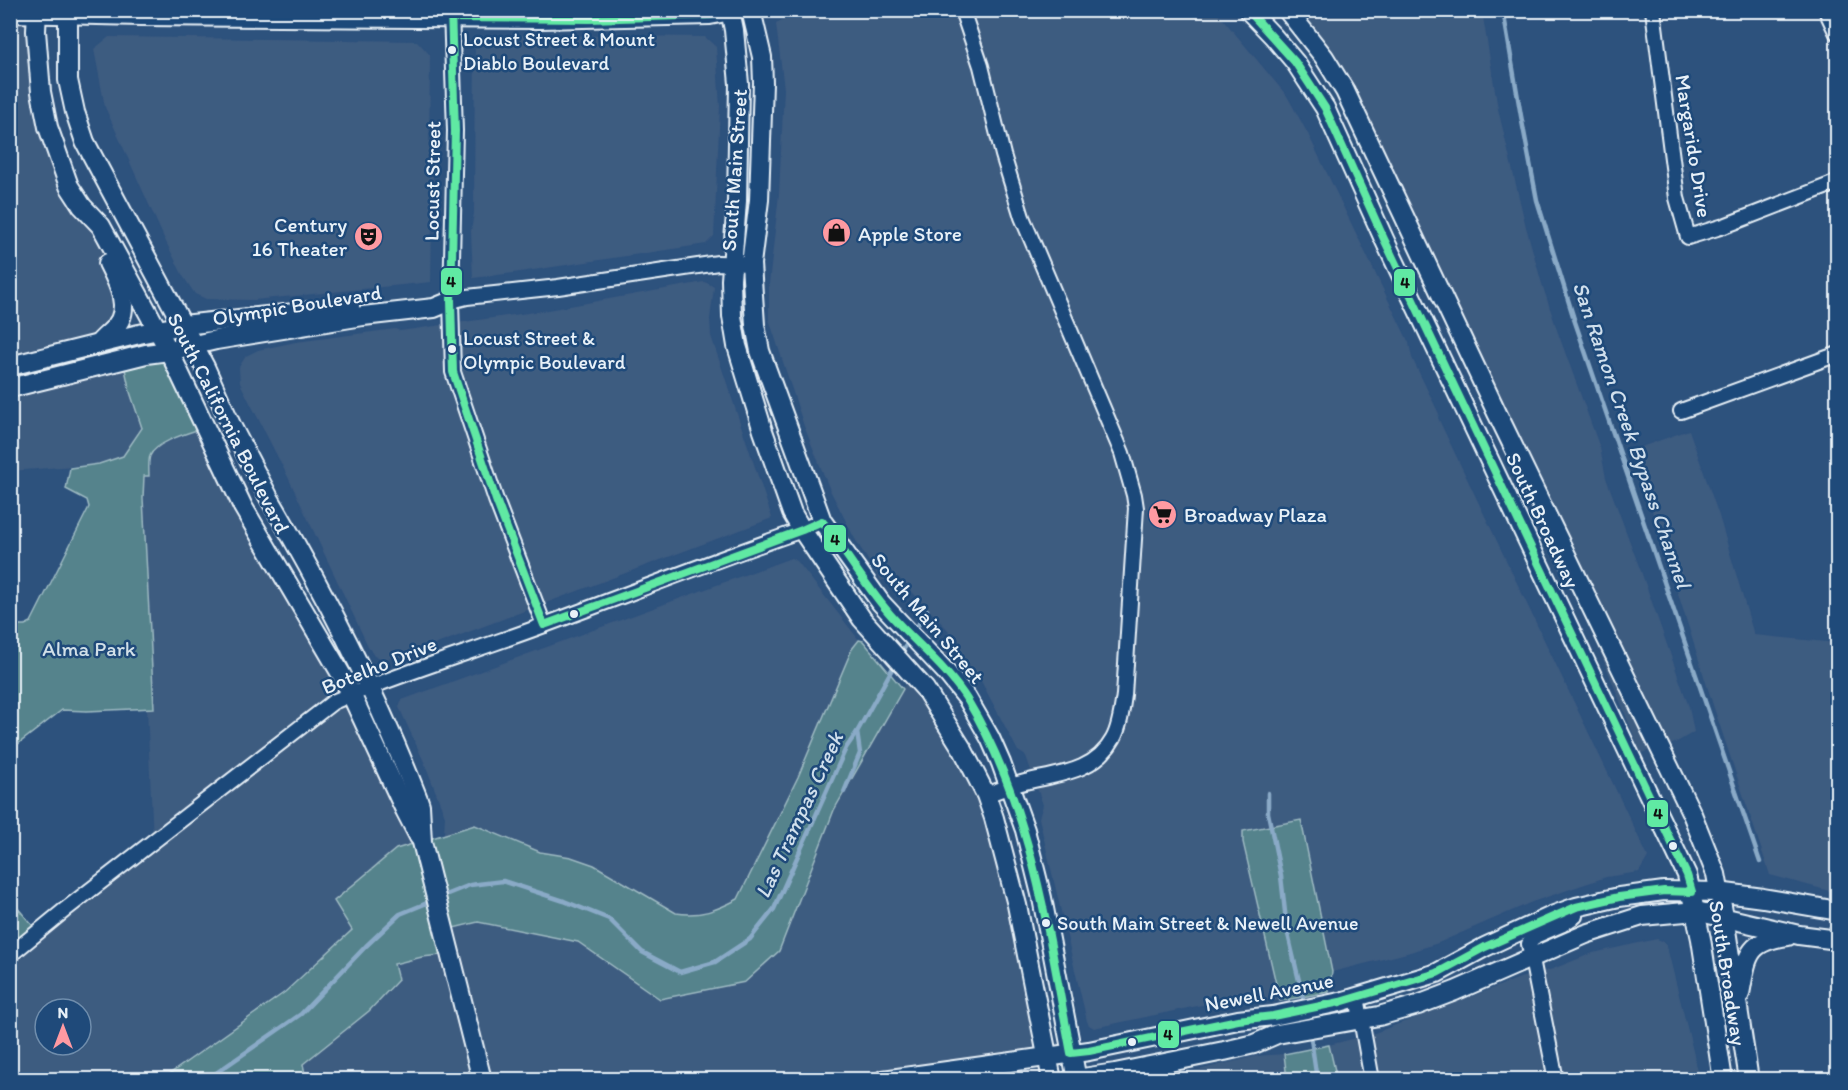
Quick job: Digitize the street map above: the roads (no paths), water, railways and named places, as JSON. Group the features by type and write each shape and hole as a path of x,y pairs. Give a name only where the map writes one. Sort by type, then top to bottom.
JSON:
{"main road":[{"name":"South Main Street","path":"751,10 762,57 759,200 750,264 755,325 760,351 796,455 822,521 881,603 946,672 967,699 990,738 1025,830 1042,898 1074,1079"},
{"name":"South Broadway","path":"1248,10 1295,62 1325,108 1384,239 1687,875 1696,910 1723,1080"},
{"name":"South Broadway","path":"1287,10 1324,57 1348,98 1497,413 1692,814 1716,874 1749,1080"},
{"path":"1828,10 1838,31"},
{"name":"South Main Street","path":"732,11 739,128 737,201 732,262 732,316 737,346 762,431 792,513 802,530 862,619 925,689 963,750 986,795 1017,905 1052,1080"},
{"path":"10,13 68,12 141,16 451,14 590,19 710,15 732,11"},
{"name":"South California Boulevard","path":"37,12 36,31 41,92 48,127 69,186 82,206 101,226 158,330 243,507 344,679 422,842"},
{"name":"South California Boulevard","path":"68,12 68,80 85,142 194,345 232,427 370,687 420,805 422,842 482,1080"},
{"path":"82,206 122,292 123,309 117,325 99,343"},
{"name":"Olympic Boulevard","path":"10,366 99,343 183,325 433,298 451,301"},
{"name":"Olympic Boulevard","path":"10,388 146,354 216,340 363,316 434,308 451,301"},
{"name":"Newell Avenue","path":"883,1080 1089,1051 1357,998 1437,973 1485,947 1576,907 1620,897 1664,891 1718,892 1838,911"},
{"name":"Newell Avenue","path":"1074,1079 1224,1051 1254,1044 1277,1034 1333,1025 1418,1005 1594,931 1642,916 1696,910 1798,935 1838,940"},
{"path":"1738,1011 1746,962 1750,952 1767,939 1798,935"}],"street":[{"path":"962,10 981,66 1003,155 1017,200 1054,294 1122,453 1136,508 1124,694 1115,737 1107,749 1081,768 1009,786 986,795"},
{"name":"Margarido Drive","path":"1653,10 1677,198 1688,237 1724,226 1838,182"},
{"name":"Locust Street","path":"451,14 455,131 451,301 453,372 496,500 544,625"},
{"name":"Olympic Boulevard","path":"451,301 732,262 750,264"},
{"path":"1682,411 1838,354"},
{"name":"Botelho Drive","path":"10,955 333,702 822,521"},
{"path":"1556,1080 1529,944 1535,936 1575,916 1576,907"},
{"path":"1357,998 1372,1080"}],"waterway":[{"name":"San Ramon Creek Bypass Channel","path":"1503,10 1537,200 1574,319 1760,862"},
{"name":"Las Trampas Creek","path":"914,632 927,610"},
{"name":"Las Trampas Creek","path":"900,655 910,639"},
{"name":"Las Trampas Creek","path":"440,897 470,885 503,881 609,919 642,952 680,972 715,962 750,939 774,909 846,748 896,662"},
{"path":"844,792 860,753 857,732"},
{"path":"1268,793 1268,813 1281,876 1287,930 1305,1006"},
{"name":"Las Trampas Creek","path":"206,1080 301,1014 400,914 432,901"},
{"path":"1310,1032 1317,1080"}],"place":[{"name":"Locust Street & Mount Diablo Boulevard","path":"452,50"},
{"name":"Apple Store","path":"837,233"},
{"name":"Century 16 Theater","path":"368,236"},
{"name":"Locust Street & Olympic Boulevard","path":"452,349"},
{"name":"Broadway Plaza","path":"1163,514"},
{"name":"South Main Street & Newell Avenue","path":"1046,923"}],"park label":[{"name":"Alma Park","path":"89,648"}]}
